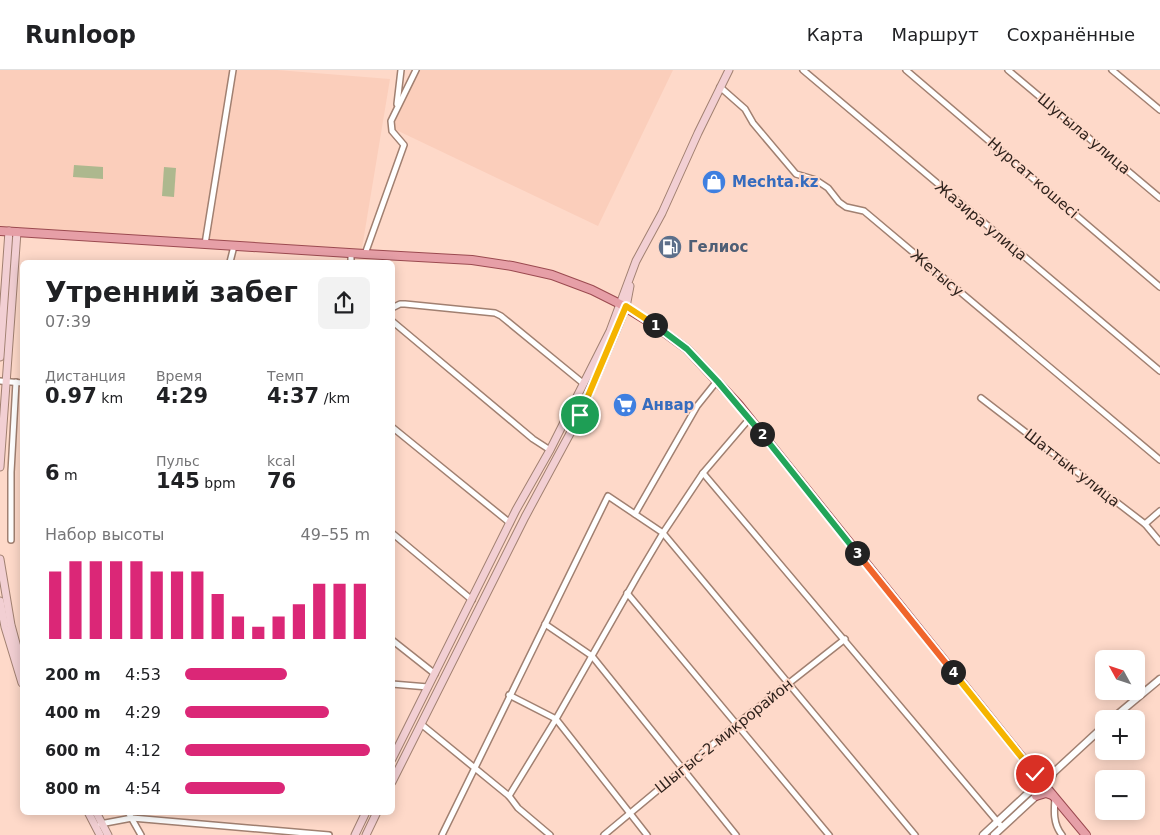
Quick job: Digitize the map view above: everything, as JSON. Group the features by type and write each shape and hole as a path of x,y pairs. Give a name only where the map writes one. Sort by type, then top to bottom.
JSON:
{"main road":[{"path":"395,777 525,516 580,415 623,305 636,262 662,214 729,70"},
{"path":"0,231 472,260 552,275 592,290 623,305 682,346 750,418 1086,835"},
{"path":"0,357 13,232"},
{"path":"0,467 3,382 13,232"},
{"path":"395,753 516,510 550,450 623,305"},
{"path":"516,510 525,516"},
{"path":"0,559 2,586 20,659"},
{"path":"0,601 5,627 20,676"},
{"path":"1035,774 1035,792 1046,793 1054,797"},
{"path":"90,815 108,835"},
{"path":"96,815 100,835"},
{"path":"355,835 365,815"},
{"path":"366,835 376,815"}],"street":[{"path":"205,244 234,70"},
{"path":"396,110 401,70"},
{"path":"365,254 404,144 395,135 391,127 391,121 416,70"},
{"name":"Жазира улица","path":"803,70 1160,371"},
{"name":"Нурсат кошесi","path":"906,70 1160,287"},
{"name":"Шугыла улица","path":"1008,70 1160,198"},
{"path":"1112,70 1160,110"},
{"name":"Жетысу","path":"720,87 745,109 754,123 796,174 816,180 828,188 839,202 846,207 864,212 1160,460"},
{"path":"230,260 234,246"},
{"path":"351,254 351,260"},
{"path":"395,306 405,304 495,313 584,384"},
{"path":"395,324 533,439 550,450"},
{"path":"635,514 697,406 717,381"},
{"path":"3,382 19,383 11,472 11,540"},
{"name":"Шаттык улица","path":"981,398 1145,524 1160,542"},
{"path":"509,796 556,719 663,533 703,473 750,418"},
{"path":"395,429 510,523"},
{"path":"703,473 1000,825"},
{"path":"442,835 473,768 608,496 663,533 915,835"},
{"path":"1145,524 1160,511"},
{"path":"395,536 472,600"},
{"path":"627,593 829,835"},
{"path":"545,624 592,656 736,835"},
{"name":"Шыгыс-2 микрорайон","path":"604,835 628,813 737,724 845,639"},
{"path":"395,642 435,674"},
{"path":"1123,710 1160,679"},
{"path":"395,684 428,687"},
{"path":"510,695 556,719 646,835"},
{"path":"421,724 509,796 518,808 550,835"},
{"path":"983,835 1000,825 1095,734"},
{"path":"395,764 401,766"},
{"path":"1054,797 1054,815 1058,830 1062,835"},
{"path":"130,815 140,835"},
{"path":"98,824 132,818 329,835"},
{"path":"994,835 1000,825"}],"shaded area":[{"path":"0,70 277,70 390,79 361,254 0,229"},
{"path":"420,70 673,70 598,226 392,128"}],"green space":[{"path":"74,165 103,167 103,179 73,177"},
{"path":"164,167 176,168 174,197 162,196"}],"place":[{"name":"Mechta.kz","path":"714,182"},
{"name":"Гелиос","path":"670,247"},
{"name":"Анвар","path":"625,405"}],"route":[{"path":"580,415 626,306 687,349 750,418 1035,774"}]}
